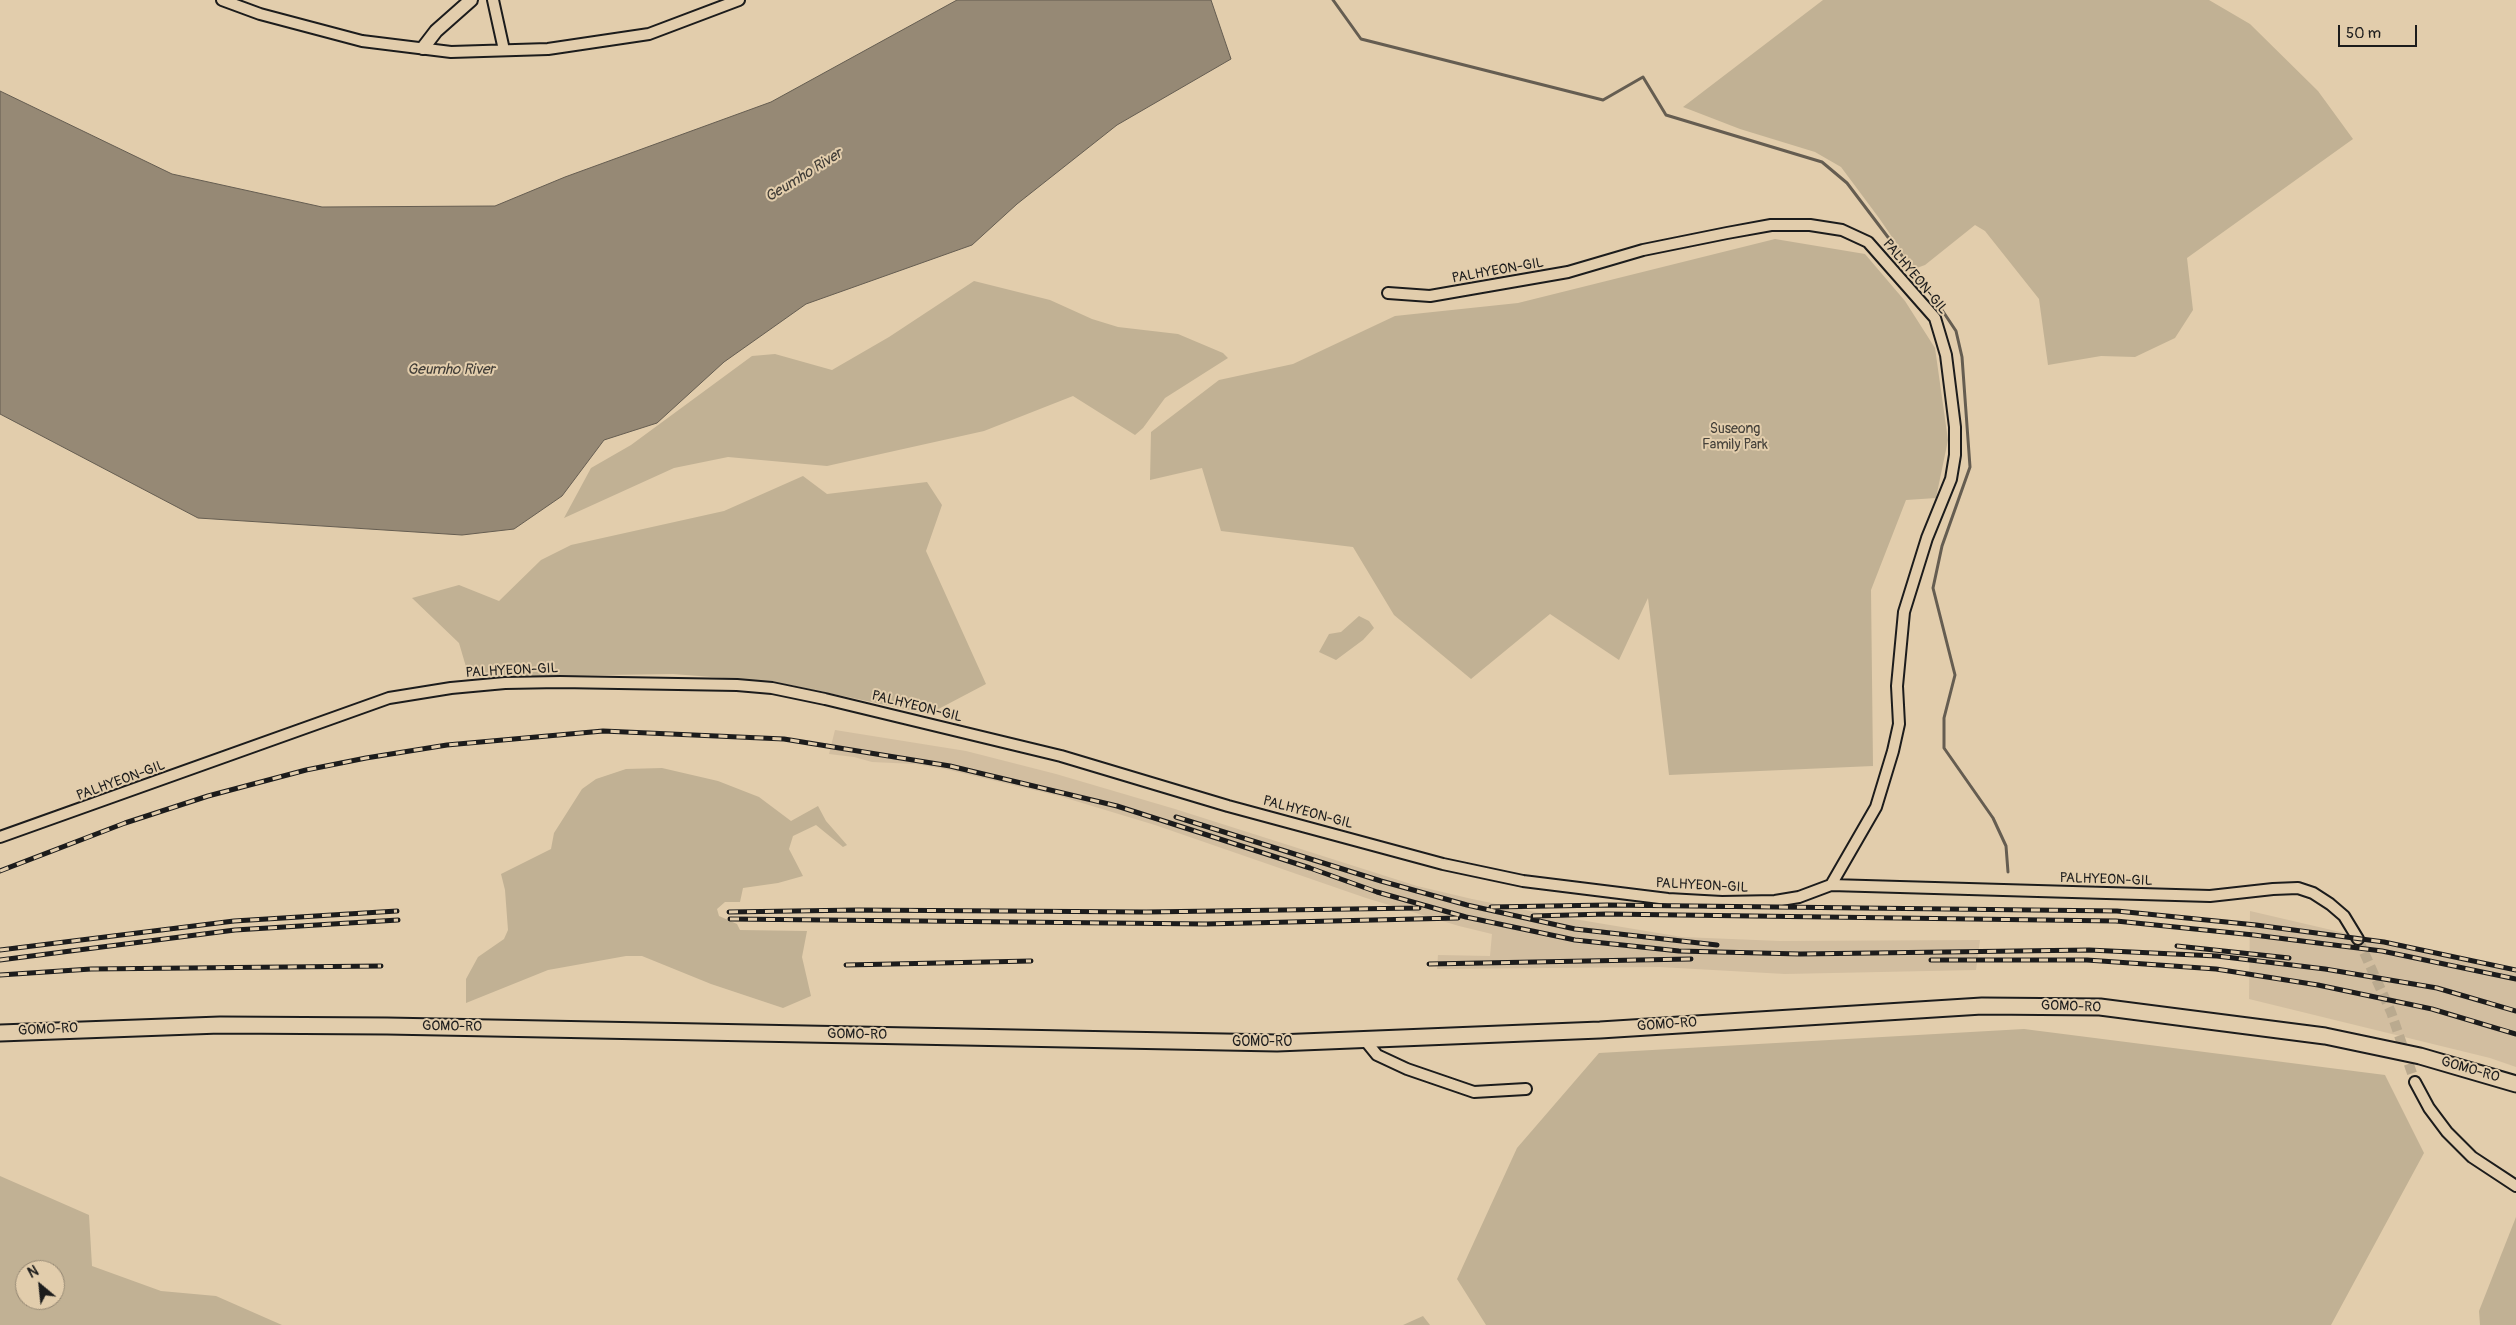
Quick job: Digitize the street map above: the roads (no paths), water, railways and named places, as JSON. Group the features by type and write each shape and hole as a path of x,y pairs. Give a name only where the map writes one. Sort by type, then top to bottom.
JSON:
{"main road":[{"name":"GOMO-RO","path":"0,1033 220,1025 387,1026 1277,1043 1600,1030 1982,1006 2100,1007 2325,1036 2420,1056 2516,1084"}],"street":[{"path":"222,0 260,14 362,41 451,52 548,49 649,34 718,4 739,0"},
{"path":"423,48 436,31 471,0"},
{"path":"493,0 504,50"},
{"name":"PALHYEON-GIL","path":"1388,293 1411,296 1440,295 1568,272 1643,250 1727,233 1771,225 1810,225 1842,230 1868,242 1936,318 1946,355 1955,428 1955,455 1951,479 1927,538 1904,612 1897,686 1899,724 1893,751 1876,807 1831,885"},
{"name":"PALHYEON-GIL","path":"0,837 390,698 451,688 505,683 737,685 772,688 825,699 1061,756 1246,811 1443,864 1523,882 1668,899 1722,902 1755,902 1791,898 1831,885 2210,896 2298,888 2313,893 2330,904 2344,916 2358,939"},
{"path":"1364,1039 1378,1055 1406,1069 1474,1092 1526,1089"},
{"path":"2415,1082 2429,1108 2447,1132 2472,1157 2516,1186"}],"water":[{"name":"Geumho River","path":"957,0 1211,0 1231,59 1117,125 1017,204 972,245 806,304 724,362 657,423 604,440 562,496 514,529 462,535 198,518 0,414 0,91 172,174 322,207 495,206 565,177 771,102"}],"waterway":[{"path":"1333,0 1361,39 1603,100 1643,77 1666,115 1822,162 1847,183 1934,298 1956,331 1962,357 1970,467 1942,546 1933,588 1955,675 1944,718 1944,748 1993,818 2006,846 2008,872"}],"tunnel":[{"path":"2358,939 2391,1012 2415,1082"}],"railway":[{"path":"0,871 125,823 208,796 306,770 366,758 447,745 603,731 784,739 950,766 1117,806 1310,868 1377,892 1466,917 1575,940 1679,951 1800,954 2089,950 2217,956 2325,969 2437,988 2516,1011"},
{"path":"1176,817 1381,881 1467,905 1575,929 1717,945"},
{"path":"1491,907 1607,905 2117,911 2256,925 2384,942 2516,970"},
{"path":"729,912 858,910 1146,912 1419,908"},
{"path":"0,950 234,921 397,911"},
{"path":"1533,916 1607,914 2116,921 2254,935 2382,951 2516,979"},
{"path":"730,919 1206,924 1458,918"},
{"path":"0,960 235,930 398,920"},
{"path":"2177,946 2289,958"},
{"path":"1429,964 1691,959"},
{"path":"1931,960 2087,960 2216,969 2318,985 2432,1009 2516,1034"},
{"path":"846,965 1031,961"},
{"path":"0,975 91,969 381,966"}],"park label":[{"name":"Suseong Family Park","path":"1735,438"}]}
